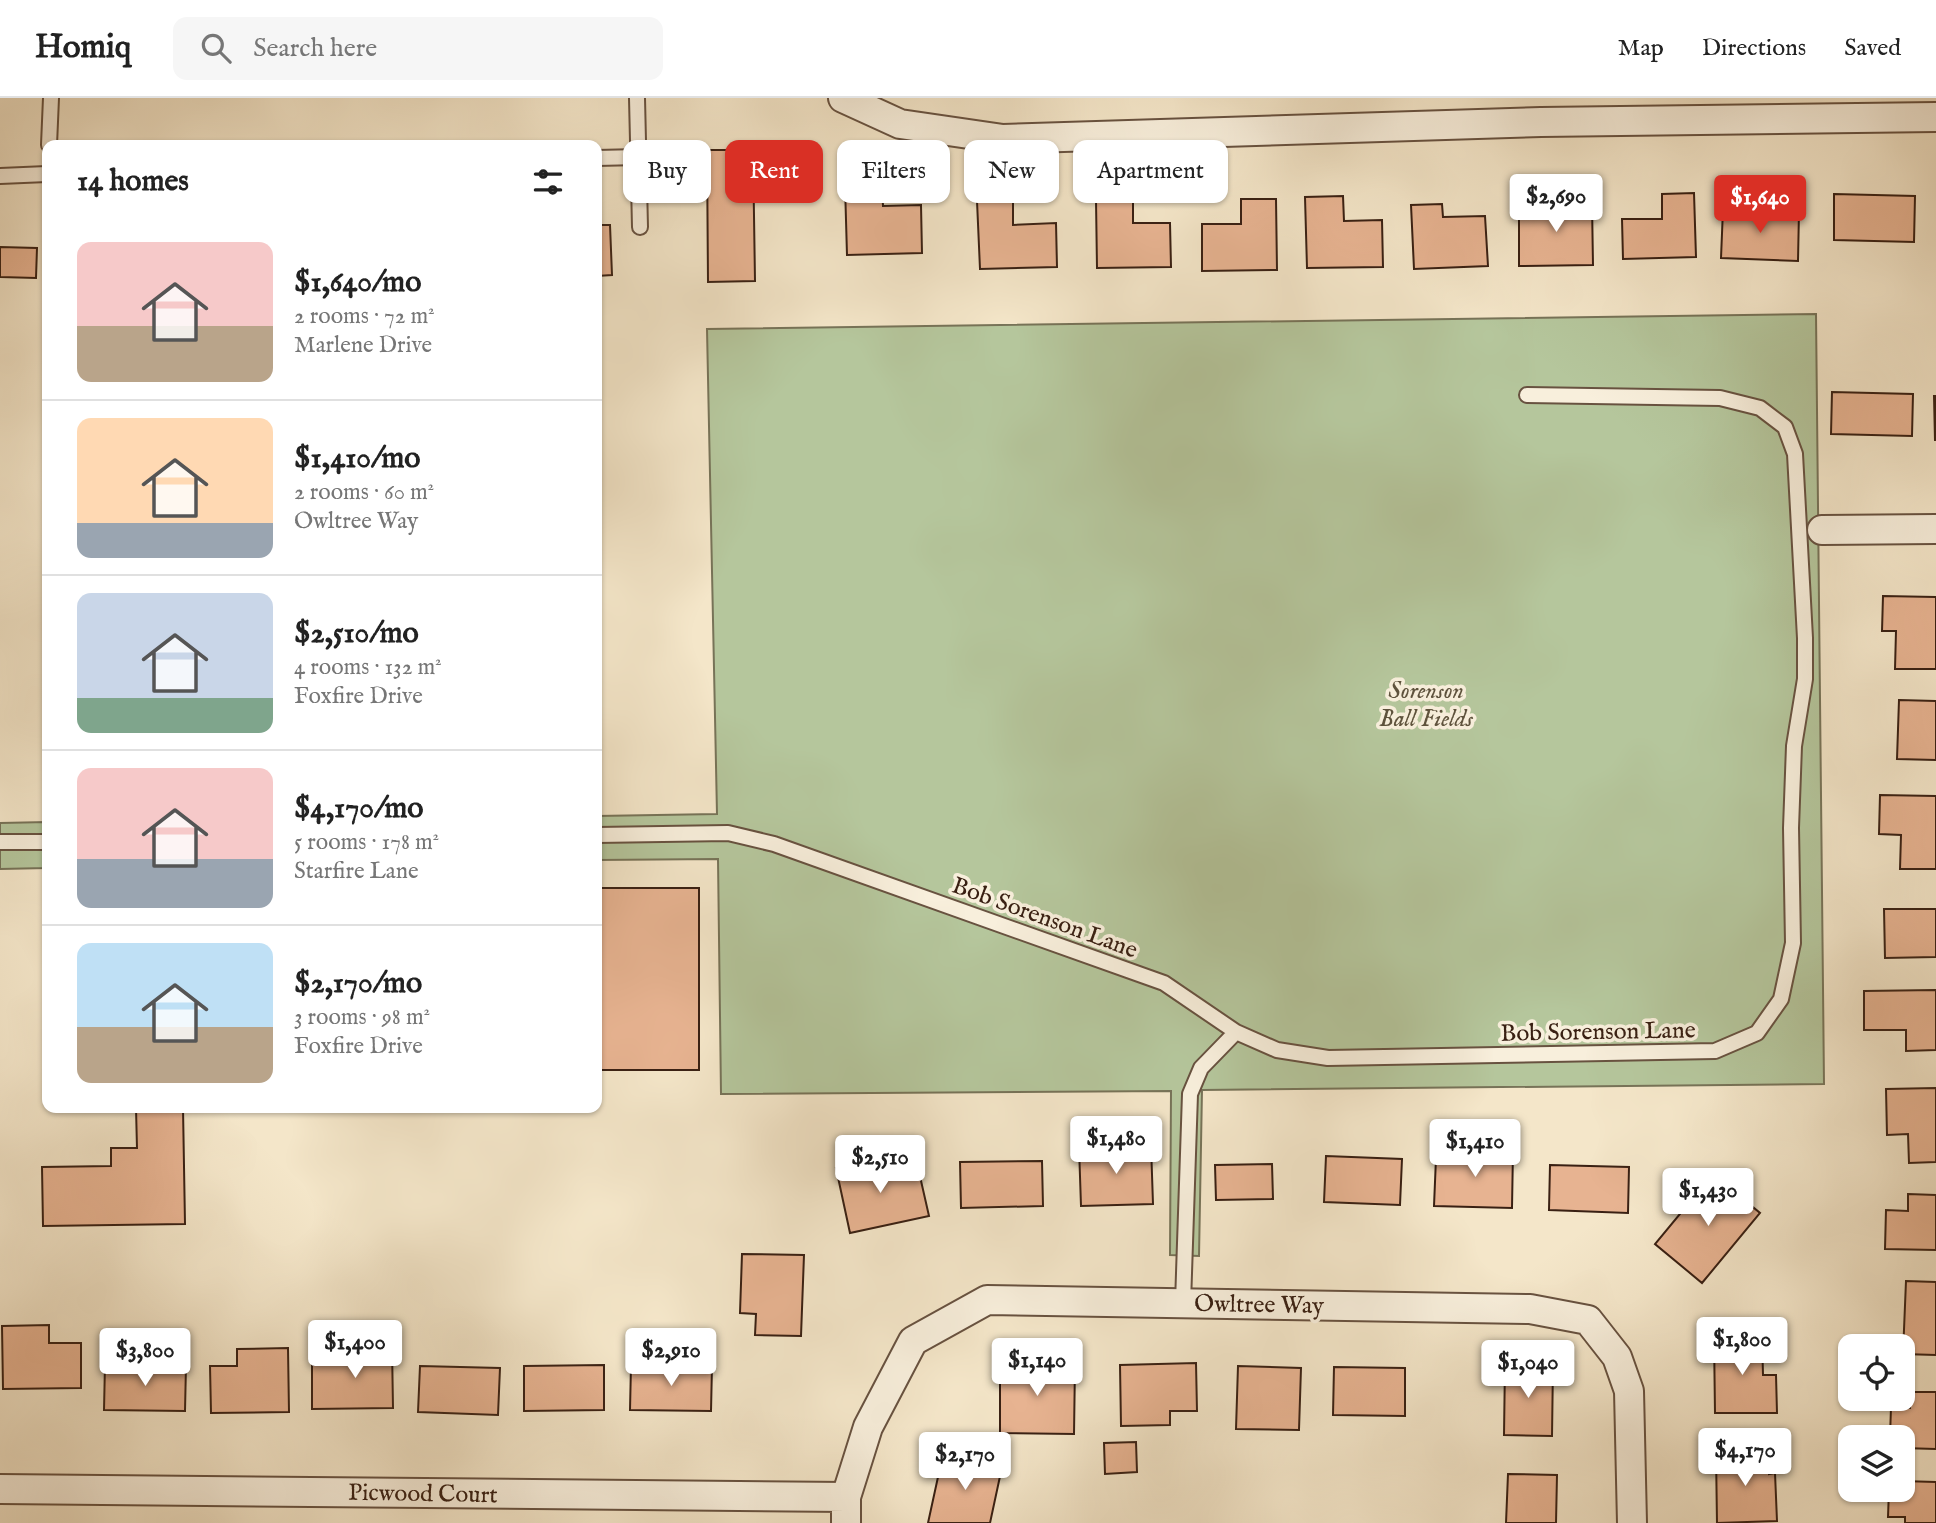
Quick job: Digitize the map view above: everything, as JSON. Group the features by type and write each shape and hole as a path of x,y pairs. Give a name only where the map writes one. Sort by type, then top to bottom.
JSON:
{"street":[{"path":"843,98 900,124 1003,139 1541,110 1936,117"},
{"path":"1822,530 1936,529"},
{"name":"Owltree Way","path":"846,1510 867,1427 913,1341 987,1300 1530,1308 1588,1321 1617,1357 1629,1391 1632,1523"},
{"name":"Picwood Court","path":"0,1489 846,1510"}],"lane":[{"path":"49,140 51,98"},
{"path":"637,98 638,140"},
{"path":"602,158 623,157"},
{"path":"0,176 42,174"},
{"path":"640,203 640,227"},
{"name":"Bob Sorenson Lane","path":"602,835 728,833 774,844 1164,983 1236,1032 1277,1050 1328,1058 1715,1051 1757,1033 1781,999 1793,943 1791,828 1794,746 1805,679 1795,454 1785,427 1760,408 1720,398 1527,395"},
{"path":"0,842 42,842"},
{"path":"1183,1303 1190,1094 1201,1068 1236,1032"}],"green space":[{"name":"Sorenson Ball Fields","path":"1816,314 1824,1084 1202,1090 1199,1256 1170,1255 1171,1091 721,1094 718,859 602,860 602,816 717,814 707,329"},
{"path":"42,822 42,868 0,869 0,823"}],"building":[{"path":"711,150 725,150 725,203 754,203 755,281 708,282 707,203 711,203"},
{"path":"1694,193 1696,257 1623,259 1622,219 1662,219 1662,194"},
{"path":"1834,194 1915,196 1914,242 1834,240"},
{"path":"1343,196 1344,221 1382,220 1383,267 1307,268 1305,197"},
{"path":"1241,199 1276,199 1277,270 1202,271 1202,224 1241,224"},
{"path":"846,203 921,205 922,253 847,255"},
{"path":"977,203 1013,203 1013,225 1056,223 1057,267 980,269"},
{"path":"1096,203 1133,203 1133,223 1170,223 1171,267 1097,268"},
{"path":"1519,203 1592,203 1593,265 1519,266"},
{"path":"1442,204 1443,217 1485,216 1488,266 1414,269 1411,205"},
{"path":"1723,209 1799,211 1798,261 1721,258"},
{"path":"602,225 610,225 612,275 602,276"},
{"path":"0,247 37,248 36,278 0,277"},
{"path":"1832,392 1913,394 1912,436 1831,434"},
{"path":"1936,396 1936,440 1935,440"},
{"path":"1883,596 1936,597 1936,669 1895,669 1896,631 1882,631"},
{"path":"1899,700 1936,701 1936,760 1897,759"},
{"path":"1880,795 1936,796 1936,869 1900,869 1901,835 1879,834"},
{"path":"602,888 699,888 699,1070 602,1070"},
{"path":"1884,909 1936,909 1936,957 1885,958"},
{"path":"1936,990 1936,1050 1906,1051 1906,1030 1864,1030 1864,991"},
{"path":"1936,1088 1936,1162 1909,1163 1908,1134 1887,1135 1886,1089"},
{"path":"136,1113 183,1113 185,1224 43,1226 42,1167 111,1166 111,1148 137,1148"},
{"path":"1151,1145 1153,1204 1081,1206 1079,1147"},
{"path":"1462,1148 1513,1150 1512,1208 1434,1206 1436,1158 1461,1158"},
{"path":"890,1156 895,1177 919,1172 929,1216 850,1233 836,1168"},
{"path":"1326,1156 1402,1159 1400,1205 1324,1202"},
{"path":"1042,1161 1043,1206 961,1208 960,1162"},
{"path":"1272,1164 1273,1199 1216,1200 1215,1165"},
{"path":"1550,1165 1629,1167 1628,1213 1549,1210"},
{"path":"1713,1174 1760,1213 1702,1283 1655,1244"},
{"path":"1908,1194 1936,1195 1936,1250 1885,1249 1886,1210 1908,1211"},
{"path":"742,1254 804,1255 801,1336 755,1335 756,1314 740,1313"},
{"path":"1906,1281 1936,1282 1936,1355 1915,1354 1915,1334 1904,1334"},
{"path":"49,1325 49,1343 81,1343 81,1388 3,1389 2,1326"},
{"path":"1762,1335 1763,1375 1776,1375 1777,1413 1715,1413 1714,1336"},
{"path":"392,1347 393,1408 312,1409 312,1365 335,1365 335,1348"},
{"path":"288,1348 289,1412 211,1413 210,1366 237,1366 237,1349"},
{"path":"1000,1363 1075,1364 1074,1434 1000,1433"},
{"path":"1196,1363 1197,1411 1170,1411 1170,1425 1121,1426 1120,1365"},
{"path":"1505,1363 1553,1364 1552,1436 1504,1435"},
{"path":"105,1364 186,1365 185,1411 104,1410"},
{"path":"604,1365 604,1410 524,1411 524,1366"},
{"path":"631,1365 712,1366 711,1411 630,1410"},
{"path":"420,1366 500,1368 498,1415 418,1412"},
{"path":"1238,1366 1301,1368 1299,1430 1236,1429"},
{"path":"1334,1367 1405,1368 1405,1416 1333,1415"},
{"path":"1915,1392 1936,1392 1936,1449 1915,1448 1915,1425 1890,1425 1891,1411 1915,1411"},
{"path":"1136,1442 1137,1472 1105,1474 1104,1443"},
{"path":"1769,1451 1769,1474 1775,1473 1777,1521 1717,1523 1716,1453"},
{"path":"943,1454 1002,1467 990,1523 928,1523"},
{"path":"1508,1474 1557,1475 1556,1523 1506,1523"},
{"path":"1915,1481 1936,1482 1936,1523 1905,1523 1905,1517 1888,1517 1889,1502 1915,1502"}]}
